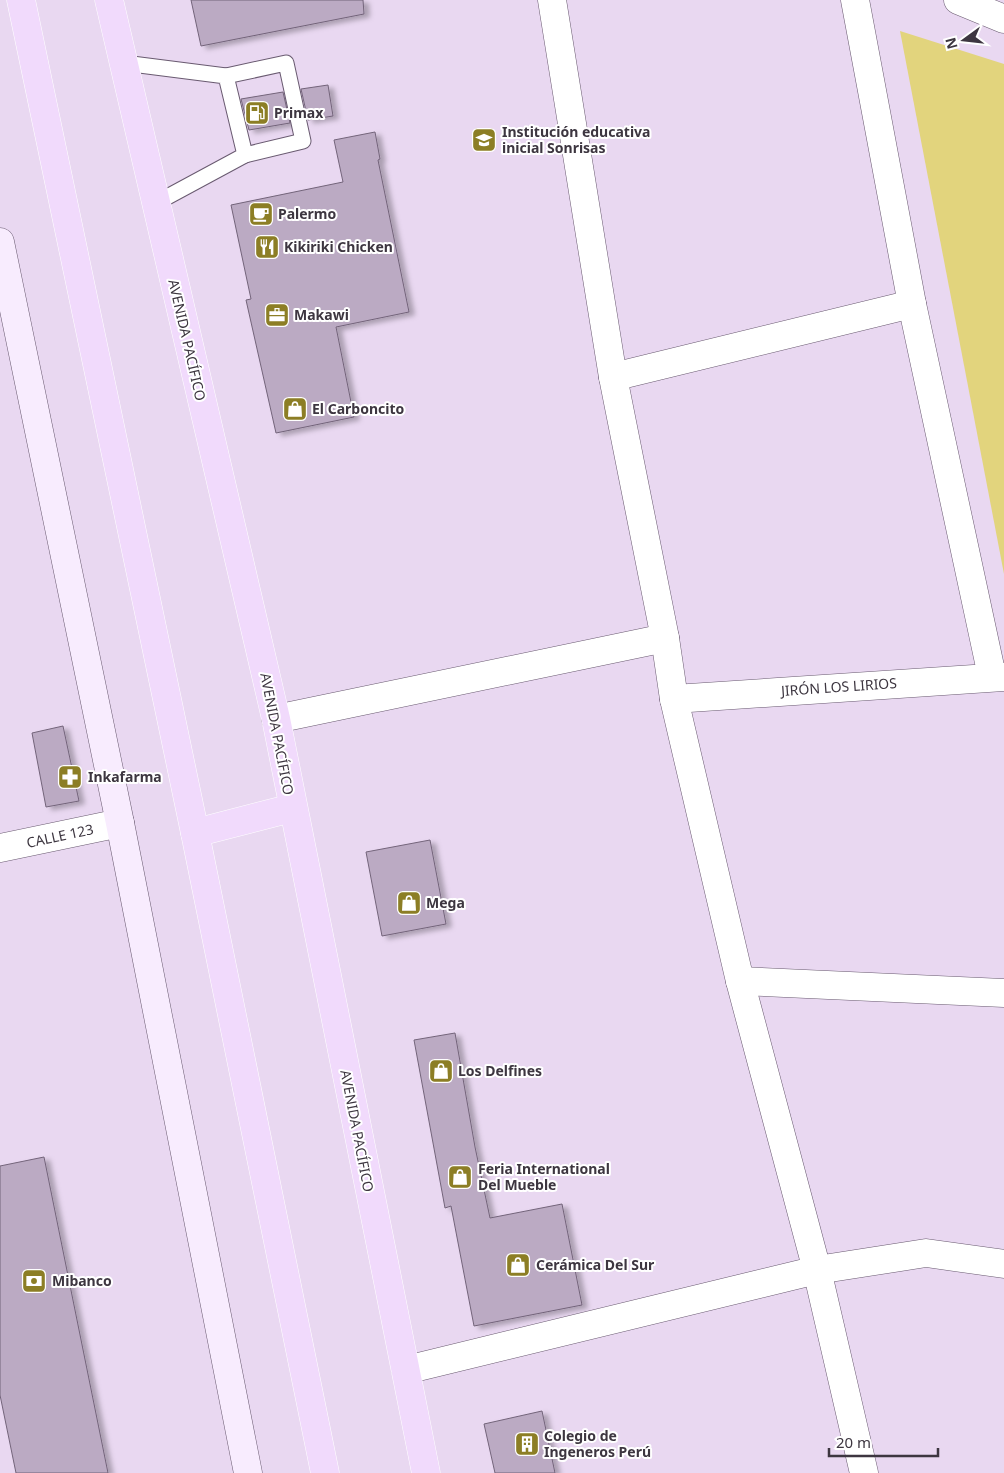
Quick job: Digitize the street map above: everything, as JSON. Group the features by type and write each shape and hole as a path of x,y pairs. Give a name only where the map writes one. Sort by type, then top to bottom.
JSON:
{"main road":[{"path":"21,0 195,832 325,1473"},
{"name":"AVENIDA PACÍFICO","path":"109,0 276,719 292,808 426,1473"},
{"path":"195,832 292,808"}],"street":[{"path":"552,0 613,378 666,638 674,699 740,981 817,1270 864,1473"},
{"path":"855,0 912,304 998,677"},
{"path":"958,0 1004,19"},
{"path":"0,242 120,823 248,1473"},
{"path":"613,378 912,304"},
{"path":"276,719 666,638"},
{"name":"JIRÓN LOS LIRIOS","path":"674,699 998,677"},
{"name":"CALLE 123","path":"0,848 120,823"},
{"path":"740,981 1004,993"},
{"path":"406,1370 817,1270 926,1253 1004,1264"}],"lane":[{"path":"124,63 226,76 286,63 303,142 244,155 156,203"},
{"path":"226,76 244,155"}],"shaded area":[{"path":"900,31 1004,64 1004,574"}],"building":[{"path":"191,0 363,0 364,14 201,46"},
{"name":"Primax","path":"328,85 333,116 308,120 301,89"},
{"name":"Primax","path":"283,92 290,123 249,130 241,99"},
{"path":"375,132 380,159 378,160 409,312 336,327 354,417 276,433 246,300 251,299 231,205 343,182 334,140"},
{"path":"63,726 79,801 46,807 32,733"},
{"name":"Mega","path":"430,840 446,924 382,936 366,852"},
{"path":"455,1033 475,1147 490,1218 562,1204 582,1305 474,1326 451,1206 445,1208 414,1040"},
{"name":"Mibanco","path":"44,1157 108,1473 16,1473 0,1395 0,1166"},
{"name":"Colegio de Ingeneros Perú","path":"542,1411 555,1473 495,1473 484,1424"}],"place":[{"name":"Primax","path":"257,113"},
{"name":"Institución educativa inicial Sonrisas","path":"484,140"},
{"name":"Palermo","path":"261,214"},
{"name":"Kikiriki Chicken","path":"267,247"},
{"name":"Makawi","path":"277,315"},
{"name":"El Carboncito","path":"295,409"},
{"name":"Inkafarma","path":"70,777"},
{"name":"Mega","path":"409,903"},
{"name":"Los Delfines","path":"441,1071"},
{"name":"Feria International Del Mueble","path":"460,1177"},
{"name":"Cerámica Del Sur","path":"518,1265"},
{"name":"Mibanco","path":"34,1281"},
{"name":"Colegio de Ingeneros Perú","path":"527,1444"}]}
